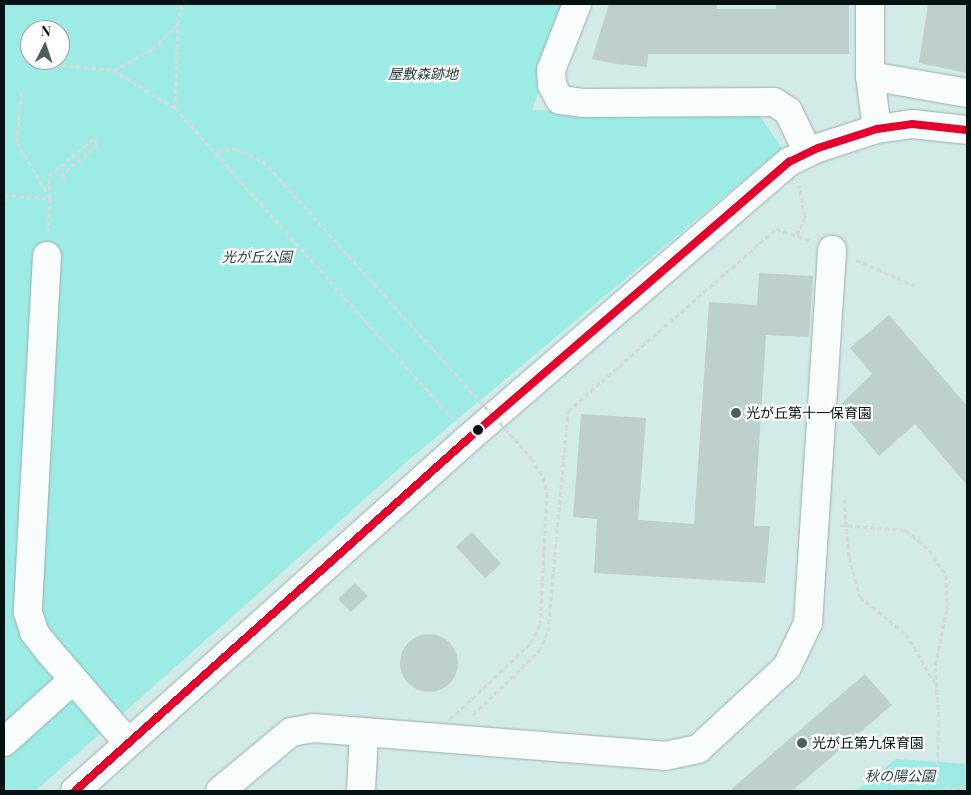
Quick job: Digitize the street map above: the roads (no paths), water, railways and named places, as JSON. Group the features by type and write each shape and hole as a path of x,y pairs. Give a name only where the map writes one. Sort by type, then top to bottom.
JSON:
{"street":[{"path":"577,4 551,70 552,85 560,100 583,103 774,102 788,111 799,157"},
{"path":"870,4 870,76 877,129"},
{"path":"870,76 967,93"},
{"path":"75,791 469,438 799,157 877,129 912,124 967,130"},
{"path":"220,791 295,730 313,728 665,756 698,749 787,667 808,623 832,250"},
{"path":"47,256 28,612 34,632 73,680 128,742"},
{"path":"4,742 73,680"},
{"path":"361,791 364,733"}],"place":[{"name":"光が丘第十一保育園","path":"736,413"},
{"name":"光が丘第九保育園","path":"802,743"}],"park label":[{"name":"屋敷森跡地","path":"423,74"},
{"name":"光が丘公園","path":"257,257"},
{"name":"秋の陽公園","path":"900,776"}]}
